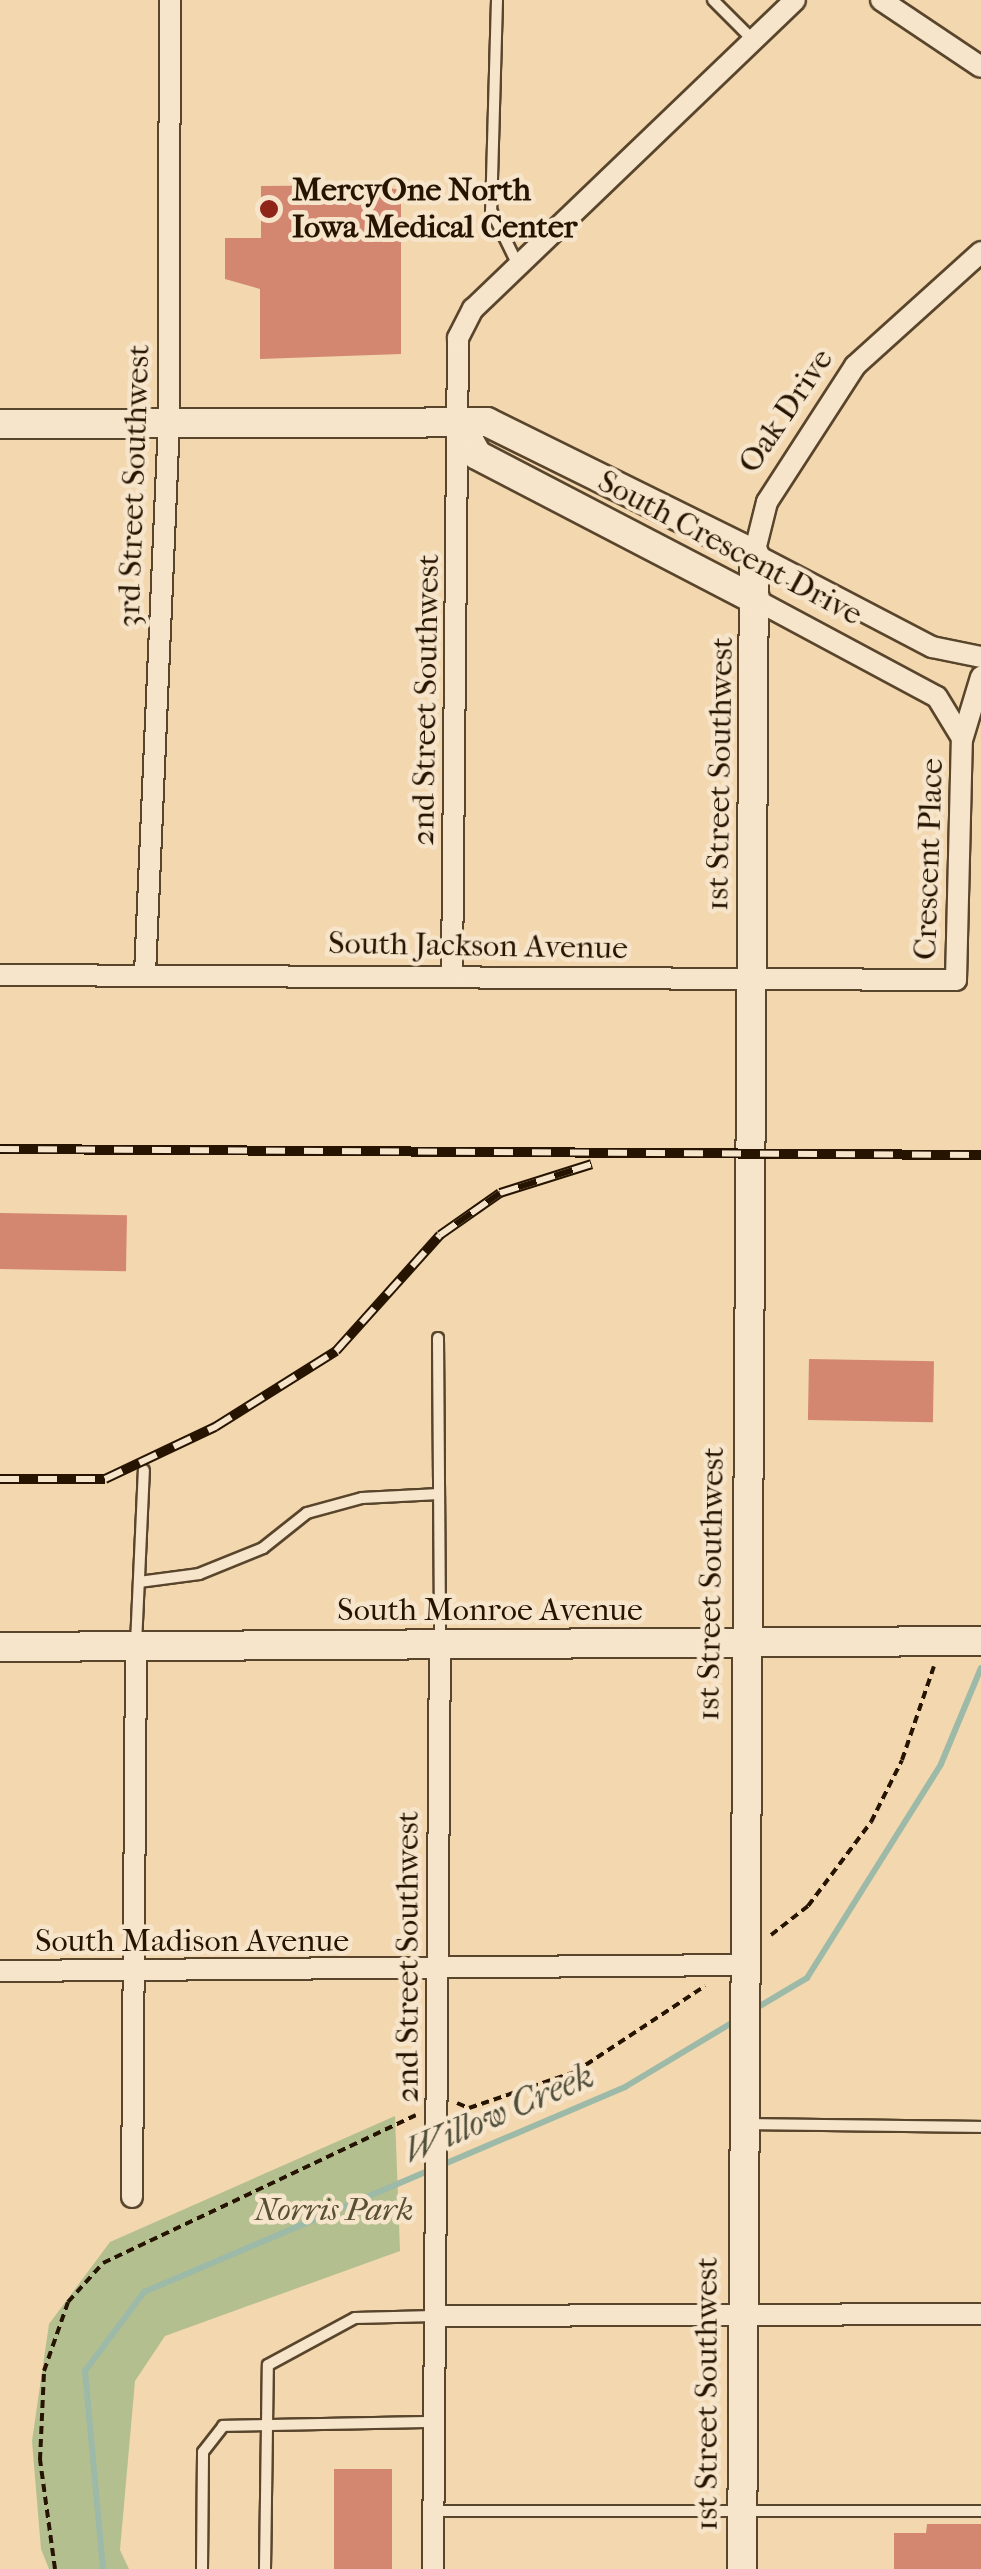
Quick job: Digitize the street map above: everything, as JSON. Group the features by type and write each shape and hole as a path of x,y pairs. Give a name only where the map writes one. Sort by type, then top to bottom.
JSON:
{"main road":[{"name":"South Crescent Drive","path":"0,424 487,422 754,554"},
{"name":"South Crescent Drive","path":"460,424 477,456 756,600"},
{"name":"Oak Drive","path":"754,554 756,600"},
{"name":"1st Street Southwest","path":"742,2569 745,1644 756,600"},
{"name":"South Monroe Avenue","path":"0,1648 981,1641"}],"street":[{"name":"3rd Street Southwest","path":"145,974 169,422 170,0"},
{"name":"2nd Street Southwest","path":"452,976 458,338 472,310 794,0"},
{"path":"881,0 981,67"},
{"name":"Oak Drive","path":"754,554 767,502 855,366 981,252"},
{"name":"South Crescent Drive","path":"754,554 932,647 981,658"},
{"name":"South Crescent Drive","path":"756,600 937,697 962,740"},
{"name":"Crescent Place","path":"956,980 962,740 981,677"},
{"name":"South Jackson Avenue","path":"0,975 956,980"},
{"name":"2nd Street Southwest","path":"433,2569 440,1645"},
{"path":"132,2197 136,1647"},
{"name":"South Madison Avenue","path":"0,1971 744,1968"},
{"path":"435,2316 981,2314"}],"lane":[{"path":"497,0 491,210 519,266"},
{"path":"713,0 753,40"},
{"path":"438,1338 440,1645"},
{"path":"136,1647 144,1470"},
{"path":"139,1582 199,1574 262,1548 307,1514 362,1498 440,1494"},
{"path":"743,2124 981,2128"},
{"path":"264,2569 268,2365 326,2328 355,2318 435,2316"},
{"path":"202,2569 203,2452 223,2426 267,2420 434,2422"},
{"path":"434,2511 981,2512"}],"path":[{"path":"769,1938 808,1906 871,1822 902,1760 949,1641"},
{"path":"55,2569 40,2460 44,2371 68,2302 104,2262 436,2117 455,2102 469,2108 575,2072 744,1968"}],"green space":[{"name":"Norris Park","path":"395,2116 400,2251 165,2336 135,2381 120,2550 129,2569 49,2569 41,2549 32,2441 49,2324 110,2242"}],"building":[{"path":"372,185 401,190 401,354 260,359 260,289 225,279 225,238 261,238 261,186"},
{"path":"0,1213 127,1215 126,1271 0,1269"},
{"path":"809,1359 934,1361 933,1422 808,1420"},
{"path":"334,2469 392,2469 392,2569 334,2569"},
{"path":"927,2524 981,2524 981,2569 894,2569 894,2533 926,2533"}],"waterway":[{"name":"Willow Creek","path":"753,2010 807,1978 941,1764 981,1668"},
{"name":"Willow Creek","path":"103,2569 85,2371 144,2292 625,2087 738,2019"}],"railway":[{"path":"0,1149 981,1155"},
{"path":"0,1479 105,1479 215,1427 336,1351 440,1235 500,1193 592,1164"}],"place":[{"name":"MercyOne North Iowa Medical Center","path":"269,209"}]}
